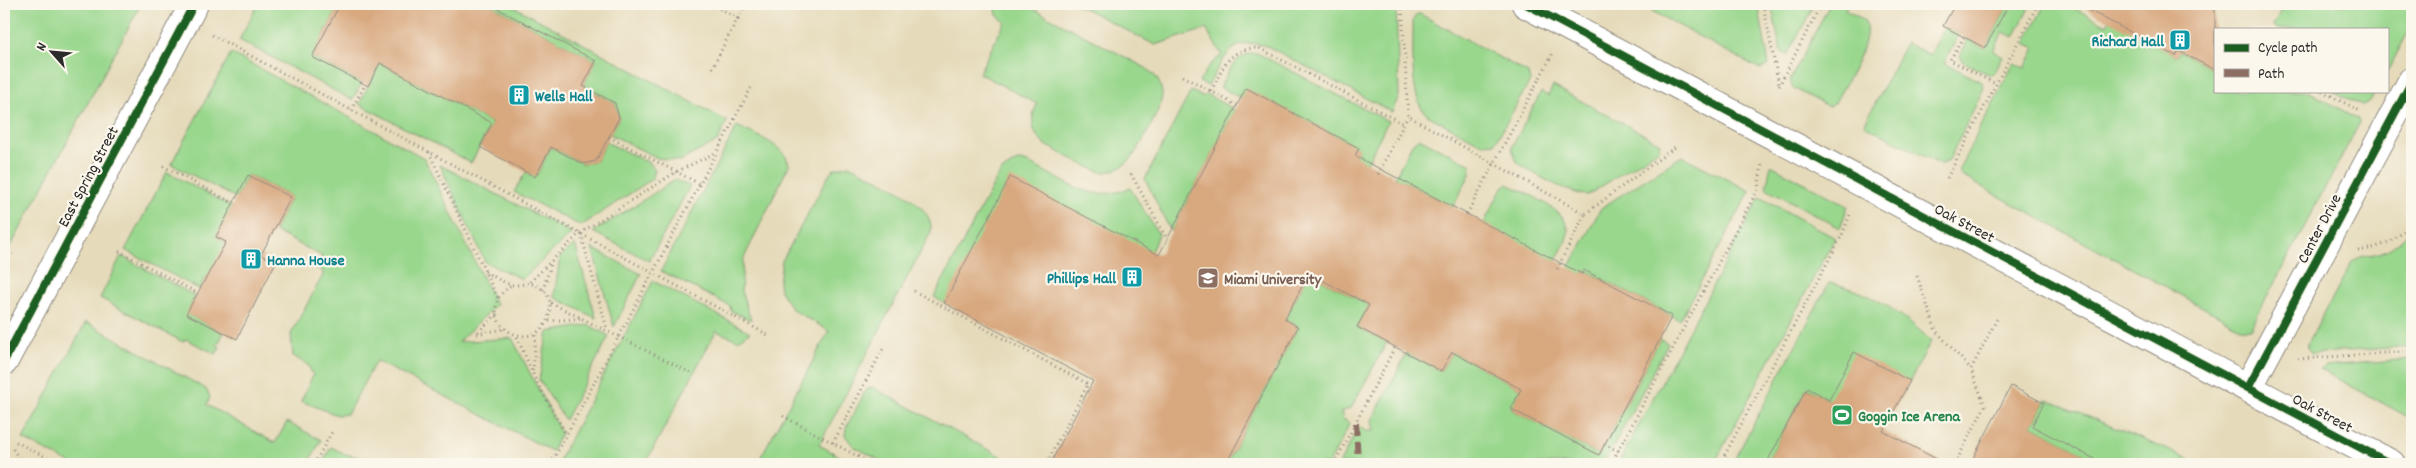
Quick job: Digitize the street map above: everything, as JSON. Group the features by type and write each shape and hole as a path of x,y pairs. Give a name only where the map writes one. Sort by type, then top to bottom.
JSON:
{"street":[{"name":"East Spring Street","path":"4,361 194,4"},
{"name":"Oak Street","path":"1526,4 2391,464"},
{"name":"Center Drive","path":"2248,388 2412,81"}],"path":[{"path":"710,4 738,18"},
{"path":"712,68 746,4"},
{"path":"1378,174 1408,116 1402,4"},
{"path":"1763,4 1779,86 1821,4"},
{"path":"1947,178 2038,4"},
{"path":"1467,214 1568,26"},
{"path":"1964,36 1950,60 1996,84"},
{"path":"228,44 770,336"},
{"path":"1210,91 1228,59 1236,52 1247,48 1259,48 1404,124"},
{"path":"1182,76 1238,106"},
{"path":"351,110 365,85"},
{"path":"551,464 751,88"},
{"path":"2324,92 2362,112"},
{"path":"1408,116 1493,165 1585,214"},
{"path":"1611,464 1758,189 1768,133"},
{"path":"609,137 700,184"},
{"path":"1556,269 1585,214 1675,147"},
{"path":"429,152 498,299 497,314 504,329 517,336 536,334 549,321 551,303"},
{"path":"485,272 511,285 530,282 580,234 676,172 717,152"},
{"path":"163,166 233,204"},
{"path":"1131,174 1167,239"},
{"path":"1720,464 1842,235 1863,183"},
{"path":"2352,252 2382,247 2406,231 2412,222"},
{"path":"580,234 607,329"},
{"path":"4,249 13,254"},
{"path":"118,251 197,293"},
{"path":"543,290 552,262"},
{"path":"1917,276 1936,331 1972,369 1985,406 1955,464"},
{"path":"530,282 543,290 551,303 585,318 693,374"},
{"path":"498,299 511,285"},
{"path":"914,291 1021,346 1088,384 1046,464"},
{"path":"497,314 476,334 504,329"},
{"path":"549,321 585,318"},
{"path":"1972,369 1997,319"},
{"path":"533,372 536,334"},
{"path":"517,336 533,372 566,435"},
{"path":"1334,464 1396,347"},
{"path":"833,443 883,349"},
{"path":"2293,360 2412,351"},
{"path":"783,416 872,464"},
{"path":"314,464 332,432"},
{"path":"16,442 59,464"},
{"path":"1604,444 1618,451"},
{"path":"13,449 22,464"}],"shaded area":[{"name":"Miami University","path":"4,4 2412,4 2412,464 4,464"}],"green space":[{"path":"10,4 141,4 11,246 4,242 4,14"},
{"path":"258,4 340,4 312,57 362,83 352,100 239,40"},
{"path":"489,4 509,4 727,121 718,141 680,161 657,158 610,134 619,118 615,103 583,86 596,61"},
{"path":"995,4 1024,4 1144,67 1159,81 1162,94 1159,107 1137,151 1124,165 1107,172 1098,171 1044,144 1036,135 1033,125 1033,115 1037,104 979,73 1005,22 997,15"},
{"path":"1076,4 1396,4 1399,96 1392,112 1269,47 1256,44 1246,44 1230,52 1224,58 1208,86 1199,82 1210,65 1222,55 1206,29 1155,45"},
{"path":"1639,4 1758,4 1769,65 1761,69 1754,66"},
{"path":"1771,4 1815,4 1787,55 1781,52"},
{"path":"1830,4 1848,4 1845,10 1864,20 1866,39 1858,61 1836,101 1829,107 1793,88 1790,80"},
{"path":"2009,4 2031,4 2014,37 2003,32 1993,51 2003,57 1995,72 1990,75 1962,61 1960,56 1968,39 1985,48"},
{"path":"2045,4 2066,4 2107,25 2110,19 2176,56 2179,51 2214,69 2214,92 2310,92 2358,119 2359,124 2250,329 2243,329 1960,175 1960,167 2014,63 2025,68 2035,48 2025,43"},
{"path":"2285,4 2412,4 2412,25 2388,70 2388,28 2276,28 2273,26"},
{"path":"1417,14 1528,73 1530,81 1495,143 1483,144 1476,141 1427,115 1421,107 1414,84 1413,70 1413,20"},
{"path":"1945,27 1959,34 1944,63 1982,82 1984,88 1949,160 1941,165 1864,125 1906,43 1930,55"},
{"path":"231,53 424,158 496,305 458,342 512,338 561,433 552,451 376,361 347,414 337,415 301,401 313,375 308,365 293,356 291,334 323,275 322,270 316,268 322,256 274,231 291,197 248,175 236,198 171,164"},
{"path":"1257,53 1388,121 1365,167 1353,161 1359,148 1247,89 1241,98 1220,87 1238,59"},
{"path":"380,63 492,123 471,163 359,104"},
{"path":"1553,86 1660,143 1658,150 1588,195 1572,192 1529,170 1515,160 1512,147 1541,92 1548,96"},
{"path":"1191,91 1203,97 1206,94 1235,110 1171,232 1145,179"},
{"path":"2335,92 2376,92 2369,102 2362,105"},
{"path":"737,126 775,146 787,158 789,165 743,260 741,291 751,320 731,311 730,306 661,271"},
{"path":"1419,138 1471,165 1470,174 1453,207 1395,177 1412,144"},
{"path":"606,142 651,164 655,171 652,179 581,226 514,192 526,172 536,176 551,147 583,164 596,161"},
{"path":"1682,156 1750,191 1680,320 1585,270 1578,280 1566,274 1601,208"},
{"path":"1017,161 1030,164 1085,191 1106,193 1130,188 1159,235 1151,251 944,303 934,297 997,178 1003,170"},
{"path":"440,165 572,233 522,279 485,262"},
{"path":"849,165 887,183 913,200 930,220 931,232 819,445 854,464 757,464 829,331 792,309 780,291 779,282 782,261 830,173 834,169"},
{"path":"1771,165 1848,206 1840,228 1766,188"},
{"path":"167,172 232,207 216,237 238,249 220,284 206,277 199,289 125,250"},
{"path":"675,180 690,186 649,261 593,232"},
{"path":"1507,184 1554,209 1567,224 1566,241 1552,267 1484,223 1502,188"},
{"path":"1760,197 1835,238 1714,464 1618,464"},
{"path":"2412,229 2412,346 2311,354 2307,348 2308,343 2352,262 2363,256 2391,248"},
{"path":"575,244 596,318 554,297 560,257"},
{"path":"592,248 641,274 614,327"},
{"path":"121,256 195,296 187,314 224,333 217,345 220,347 216,354 186,339 183,342 100,298"},
{"path":"1309,273 1369,305 1357,327 1387,342 1351,408 1341,412 1343,419 1350,423 1329,464 1226,464 1298,327 1285,319"},
{"path":"653,281 750,332 738,340 716,331 645,464 557,464"},
{"path":"1829,283 1858,291 1884,304 1897,312 1931,341 1910,381 1829,400 1807,388 1766,464 1732,464"},
{"path":"86,322 206,389 210,397 207,405 275,443 287,422 321,440 308,464 72,464 23,439"},
{"path":"589,325 609,336 565,420 539,380 548,332"},
{"path":"1660,339 1668,343 1604,464 1339,464 1359,427 1366,431 1374,431 1372,420 1407,353 1441,371 1452,352 1521,389 1511,409 1599,455"},
{"path":"2412,359 2412,419 2319,369 2325,366"},
{"path":"872,387 1015,464 887,464 853,446 845,435 846,428 866,390"},
{"path":"2046,399 2201,464 2104,464 2032,426"},
{"path":"331,447 345,454 391,464 322,464"}],"building":[{"name":"Wells Hall","path":"340,4 489,4 596,61 583,86 615,103 619,118 596,161 583,164 551,147 535,177 480,147 492,123 380,63 368,86 312,57"},
{"path":"1955,4 2009,4 1985,48 1943,26"},
{"name":"Richard Hall","path":"2077,4 2215,4 2214,69 2179,51 2176,56"},
{"name":"Phillips Hall","path":"1246,88 1359,148 1355,156 1582,274 1584,270 1672,316 1599,455 1511,409 1521,389 1452,352 1441,371 1357,327 1369,305 1309,273 1285,319 1298,327 1226,464 1050,464 1093,381 944,303 1010,177 1159,255"},
{"name":"Hanna House","path":"248,175 291,197 261,255 276,262 237,339 186,314 226,242 216,237"},
{"name":"Goggin Ice Arena","path":"1854,352 1910,381 1883,431 1946,464 1766,464 1807,388 1829,400"},
{"name":"Goggin Ice Arena","path":"2011,386 2044,403 2032,426 2104,464 1970,464"}],"marked path":[{"path":"1356,423 1358,464"}],"cycle path":[{"path":"4,361 194,4"},
{"path":"1526,4 2391,464"},
{"path":"2248,388 2412,81"}],"place":[{"name":"Richard Hall","path":"2180,40"},
{"name":"Wells Hall","path":"519,95"},
{"name":"Hanna House","path":"251,259"},
{"name":"Phillips Hall","path":"1132,277"},
{"name":"Miami University","path":"1208,278"},
{"name":"Goggin Ice Arena","path":"1842,415"}]}
